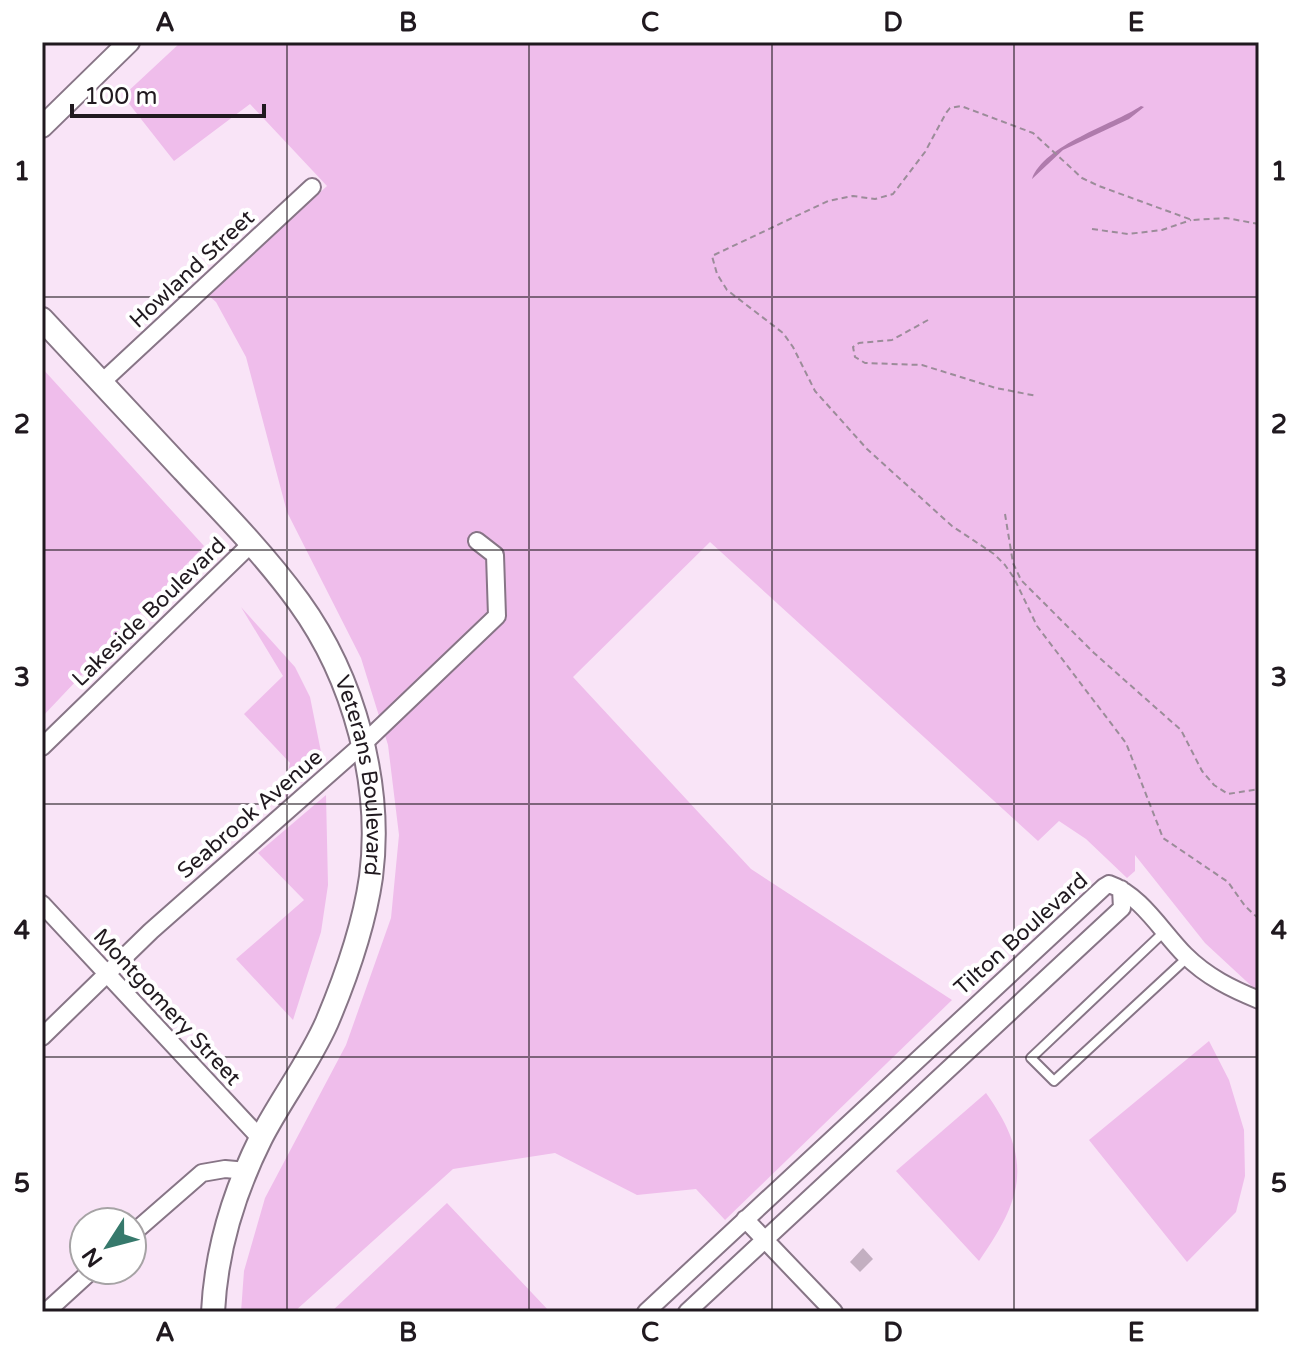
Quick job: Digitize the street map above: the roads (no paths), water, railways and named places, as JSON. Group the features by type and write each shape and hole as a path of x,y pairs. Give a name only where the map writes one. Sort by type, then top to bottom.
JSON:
{"main road":[{"name":"Veterans Boulevard","path":"42,319 252,543 300,604 337,669 353,707 371,789 371,878 358,936 326,1025 261,1139 232,1208 217,1268 213,1312"}],"street":[{"path":"42,127 129,42"},
{"name":"Howland Street","path":"101,383 312,187"},
{"name":"Seabrook Avenue","path":"42,1037 151,931 363,744 497,616 495,555 477,541"},
{"name":"Lakeside Boulevard","path":"42,747 252,543"},
{"name":"Tilton Boulevard","path":"646,1312 1104,887 1109,884 1121,889 1122,908 687,1312"},
{"path":"1121,889 1187,958 1220,983 1259,1000"},
{"name":"Montgomery Street","path":"42,904 261,1139"},
{"path":"148,1220 202,1173 225,1169 247,1171"},
{"path":"745,1219 834,1312"},
{"path":"46,1312 74,1286"}],"lane":[{"path":"1164,932 1031,1058 1054,1081 1187,958"}]}
